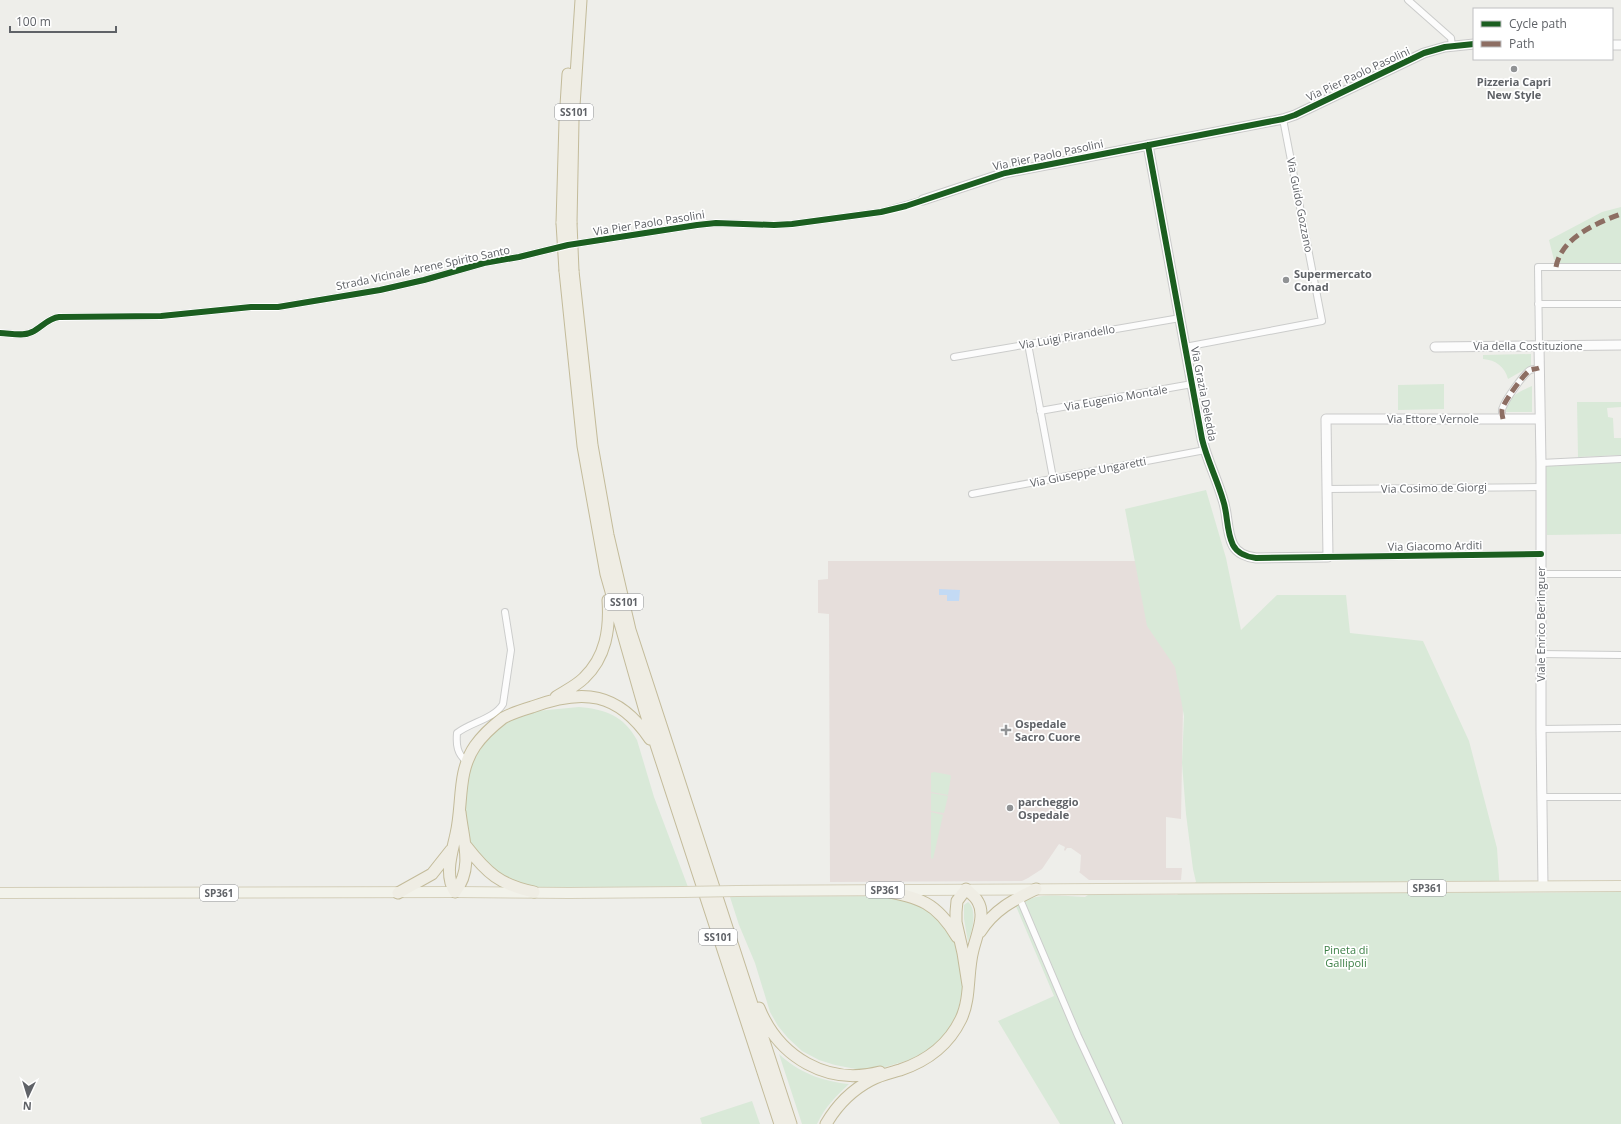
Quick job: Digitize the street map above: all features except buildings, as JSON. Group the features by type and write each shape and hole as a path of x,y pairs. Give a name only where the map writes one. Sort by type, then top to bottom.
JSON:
{"highway":[{"name":"SS101","path":"574,0 565,122 569,271 583,446 606,574 657,750 780,1124"},
{"name":"SS101","path":"567,223 581,0"},
{"name":"SS101","path":"569,271 592,445 608,535 630,630 791,1124"},
{"path":"553,699 584,678 602,652 607,638 609,622 606,574"},
{"path":"460,812 466,846 464,876 461,885 455,892 450,884 448,876 460,812 462,778 467,762 476,745 504,718 553,699 571,696 592,696 609,702 628,712 642,728 657,750"},
{"path":"466,846 491,875 509,885 534,892"},
{"path":"398,893 432,874 452,849"},
{"path":"826,1124 838,1106 857,1088 872,1080 913,1065 922,1060 943,1046 958,1025 966,1007 972,952 980,919 980,905 976,898 966,889 958,898 956,906 956,922 968,985"},
{"path":"976,937 990,917 998,910 1036,889"},
{"path":"881,890 913,897 928,904 942,914 951,927 963,953"},
{"path":"725,922 738,944 766,1024 781,1045 793,1055 819,1069 850,1075 874,1073 922,1060"}],"main road":[{"name":"SP361","path":"0,893 569,893 966,889 1621,886"}],"street":[{"path":"1408,0 1451,38 1452,46"},
{"name":"Via Pier Paolo Pasolini","path":"568,245 697,225 716,223 774,225 792,224 881,212 1005,173 1283,119 1295,115 1424,53 1452,46 1473,44"},
{"name":"Via Guido Gozzano","path":"1185,347 1322,321 1283,119"},
{"name":"Via Grazia Deledda","path":"1148,145 1205,450 1223,499 1229,534 1237,550 1244,555 1256,558 1328,557"},
{"name":"Strada Vicinale Arene Spirito Santo","path":"0,333 31,333 54,318 59,317 161,316 251,307 278,307 380,290 424,280 484,263 519,257 568,245"},
{"name":"Viale Enrico Berlinguer","path":"1543,886 1541,729 1541,463 1538,346 1538,267 1621,267"},
{"path":"1538,304 1621,304"},
{"name":"Via Luigi Pirandello","path":"954,357 1180,318"},
{"path":"1028,344 1053,478"},
{"name":"Via della Costituzione","path":"1434,347 1621,345"},
{"path":"1502,419 1503,405 1528,372 1532,369 1539,368"},
{"name":"Via Eugenio Montale","path":"1040,411 1192,384"},
{"name":"Via Ettore Vernole","path":"1327,489 1326,419 1540,419"},
{"name":"Via Giuseppe Ungaretti","path":"972,494 1205,450"},
{"path":"1541,463 1621,459"},
{"name":"Via Cosimo de Giorgi","path":"1327,489 1541,487"},
{"path":"1327,489 1328,557"},
{"name":"Via Giacomo Arditi","path":"1328,557 1541,554"},
{"path":"1541,574 1621,574"},
{"path":"467,762 461,757 457,749 457,732 491,715 501,708 503,704 511,650 506,612"},
{"path":"1541,654 1621,655"},
{"path":"1541,729 1621,728"},
{"path":"1543,796 1621,797"},
{"path":"1018,898 1078,1036 1119,1124"}],"shaded area":[{"name":"Ospedale Sacro Cuore","path":"828,561 1183,561 1185,592 1181,819 1166,817 1166,868 1182,868 1181,880 1089,880 1079,872 1081,855 1071,848 1067,848 1065,851 1065,847 1059,844 1042,869 1022,881 830,882 829,614 818,613 818,580 828,579"}],"green space":[{"path":"1621,207 1621,264 1561,265 1559,264 1560,260 1554,260 1549,240 1602,212"},
{"path":"1531,354 1531,366 1508,379 1505,371 1499,365 1492,361 1483,359 1483,355"},
{"path":"1444,384 1444,409 1398,410 1398,385"},
{"path":"1532,386 1532,412 1506,412 1509,402 1514,395"},
{"path":"1577,402 1621,402 1621,407 1607,408 1608,417 1613,418 1614,438 1621,438 1621,455 1578,457"},
{"path":"1621,462 1621,534 1547,535 1546,466"},
{"name":"Pineta di Gallipoli","path":"1206,490 1226,558 1241,630 1277,595 1346,595 1350,633 1423,641 1469,741 1497,848 1500,893 1621,892 1621,1124 1060,1124 998,1021 1054,996 1015,904 1042,896 1085,897 1088,895 1177,895 1196,882 1186,814 1182,763 1184,716 1175,667 1147,626 1125,509"},
{"path":"579,707 597,710 613,715 626,725 637,740 654,797 688,887 534,888 499,877 470,843 464,809 470,768 482,745 495,731 514,718 537,711"},
{"path":"934,772 951,776 948,795 931,792 931,773"},
{"path":"931,793 948,796 944,813 931,811"},
{"path":"931,812 943,815 933,859 931,858"},
{"path":"882,896 902,898 933,912 957,944 963,987 957,1015 952,1026 941,1041 925,1052 909,1060 875,1070 861,1070 819,1060 802,1051 788,1038 778,1026 770,1012 755,963 739,925 730,897"},
{"path":"968,902 973,910 973,921 968,942 964,919 964,905"},
{"path":"779,1054 787,1061 811,1075 829,1081 849,1084 831,1102 817,1124 802,1124"},
{"path":"752,1101 760,1124 702,1124 700,1118"}],"water":[{"path":"939,589 960,590 959,601 947,601 947,595 939,595"}],"marked path":[{"path":"1556,267 1559,257 1572,240 1591,227 1621,214"},
{"path":"1503,419 1502,408 1515,387 1530,370 1539,368"}],"cycle path":[{"path":"0,333 20,335 28,333 51,319 59,317 161,316 251,307 278,307 380,290 424,280 484,263 519,257 568,245 697,225 716,223 774,225 792,224 881,212 906,206 1005,173 1283,119 1295,115 1424,53 1445,47 1473,44"},
{"path":"1148,145 1202,439 1225,505 1228,528 1235,548 1246,556 1256,558 1541,554"}],"place":[{"name":"Pizzeria Capri New Style","path":"1514,69"},
{"name":"Supermercato Conad","path":"1286,280"},
{"name":"Ospedale Sacro Cuore","path":"1006,730"},
{"name":"parcheggio Ospedale","path":"1010,808"}]}
